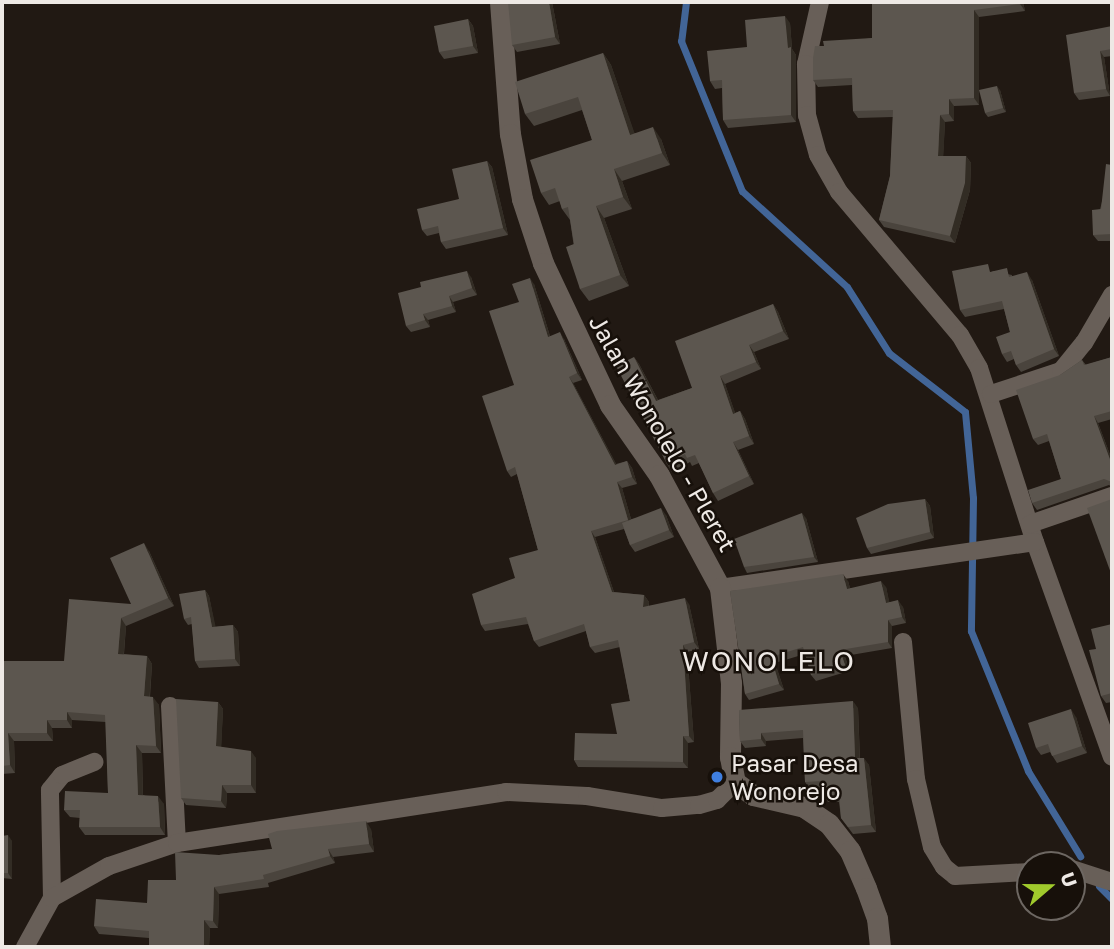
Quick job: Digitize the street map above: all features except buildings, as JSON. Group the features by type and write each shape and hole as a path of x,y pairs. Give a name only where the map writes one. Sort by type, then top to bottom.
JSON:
{"main road":[{"name":"Jalan Wonolelo - Pleret","path":"500,2 510,134 522,199 543,263 610,405 666,486 720,588 731,682 730,758 735,782"},
{"path":"735,782 753,795 804,807 829,824 850,851 866,888 877,918 880,947"}],"street":[{"path":"820,2 806,64 807,115 818,155 839,192 960,335 991,394 1032,533 1112,757"},
{"path":"991,394 1061,370 1084,343 1112,296"},
{"path":"720,588 981,547 1032,533 1112,496"},
{"path":"903,642 916,779 932,847 944,867 955,876 1016,873"},
{"path":"170,706 177,843"},
{"path":"25,947 52,898 50,790 62,775 94,762"},
{"path":"52,898 109,866 177,843 506,792 587,796 662,808 699,805 717,800 735,782"},
{"path":"1086,874 1112,882"}],"waterway":[{"path":"686,2 681,41 742,191 847,287 889,353 965,412 973,498 971,631 1028,771 1077,851"},
{"path":"1099,886 1112,899"}],"place":[{"name":"Pasar Desa Wonorejo","path":"717,777"}],"district":[{"name":"WONOLELO","path":"769,661"}]}
